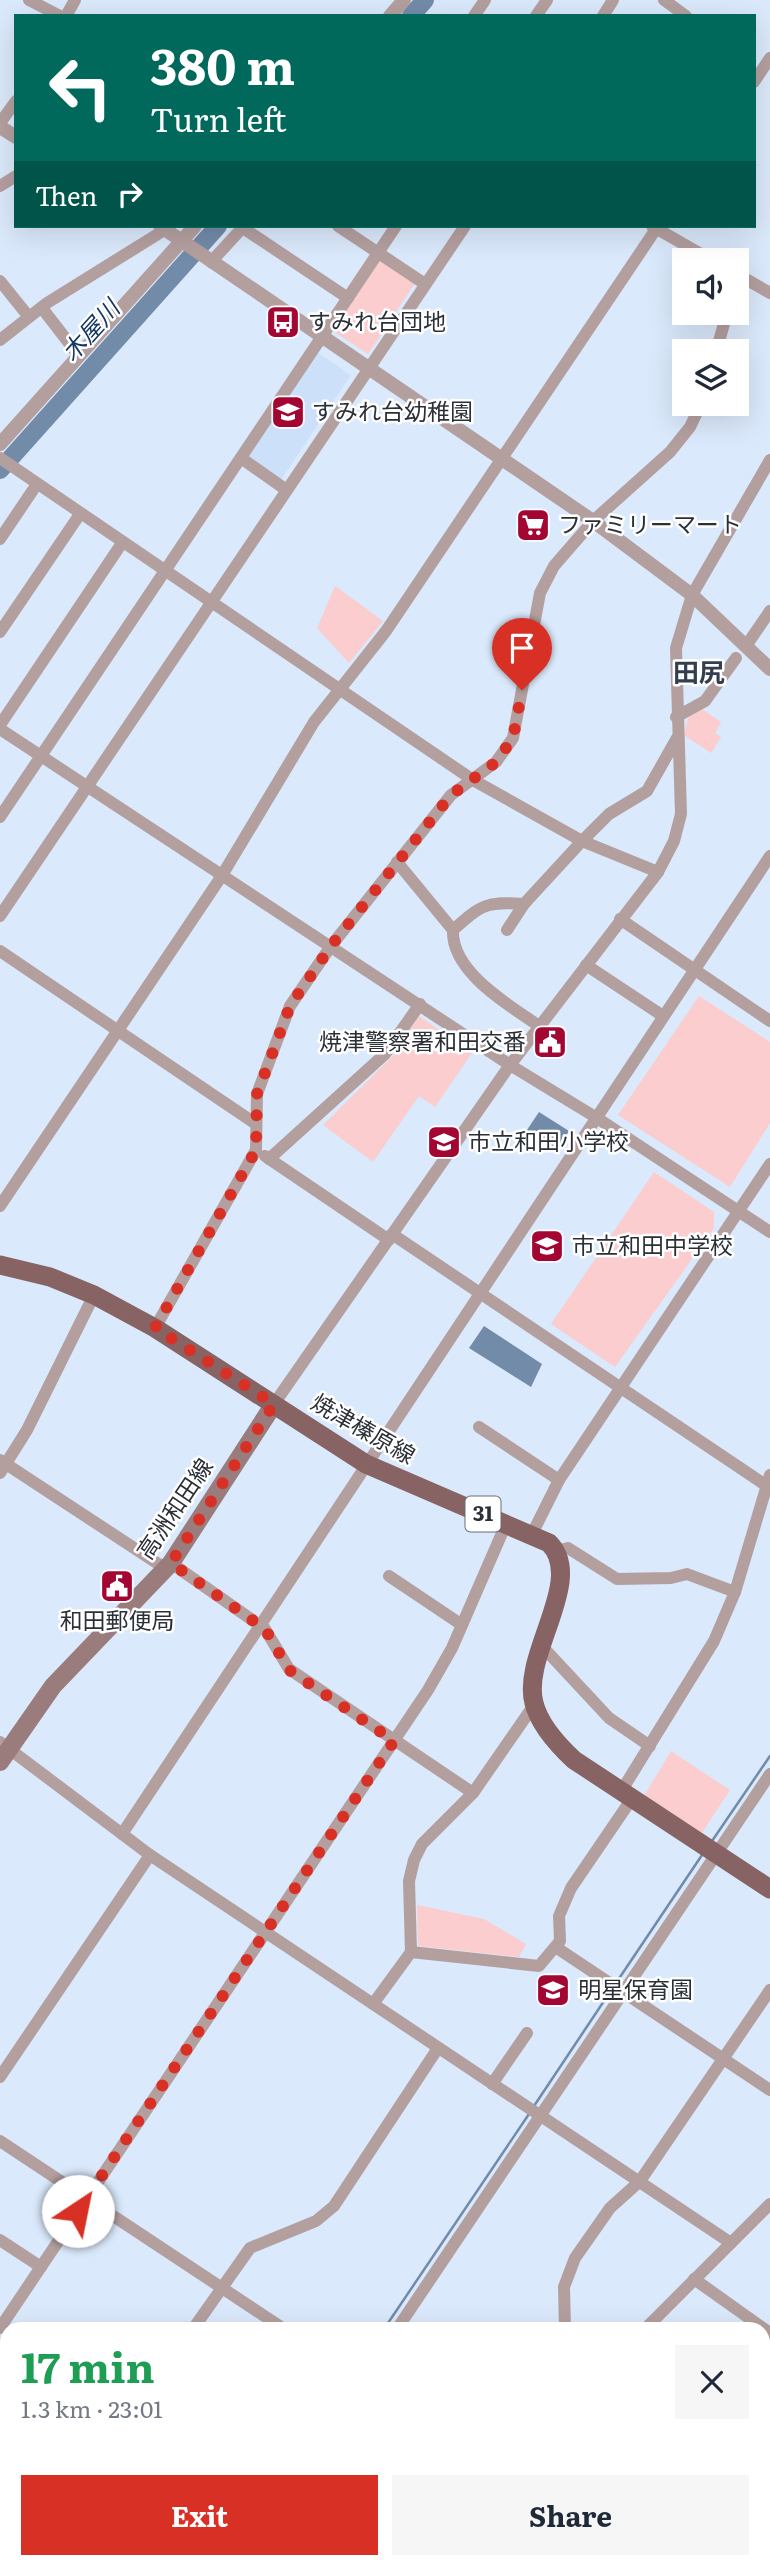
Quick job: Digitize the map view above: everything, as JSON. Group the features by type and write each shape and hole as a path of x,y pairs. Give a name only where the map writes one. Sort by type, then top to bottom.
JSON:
{"main road":[{"name":"焼津榛原線","path":"0,1265 50,1277 94,1295 155,1328 366,1464 531,1534 557,1551"},
{"name":"高洲和田線","path":"3,1751 53,1686 168,1566 274,1404"},
{"path":"557,1551 562,1568 558,1594 532,1678 534,1705 560,1747 574,1760 770,1889"}],"street":[{"path":"29,0 56,14"},
{"path":"392,14 404,0"},
{"path":"664,0 684,14"},
{"path":"0,125 14,104"},
{"path":"0,340 41,308 163,228 593,521 692,596 770,669"},
{"path":"0,444 184,243 194,228"},
{"path":"210,261 243,228"},
{"path":"245,228 348,298"},
{"path":"341,228 425,284"},
{"path":"0,817 396,228"},
{"path":"0,916 460,228"},
{"path":"0,1206 222,877 314,722 386,631 654,228"},
{"path":"657,228 691,248"},
{"path":"0,282 29,317"},
{"path":"749,282 770,293"},
{"path":"41,308 79,356"},
{"path":"155,1328 256,1150 257,1094 290,1006 331,946 451,795 496,762 513,738 540,593 554,566 593,521 670,452 695,416"},
{"path":"0,458 473,779 582,841 659,872"},
{"path":"241,458 285,489"},
{"path":"274,1404 510,1065 620,919 659,872 674,841 681,814 676,648 692,596 770,460"},
{"path":"0,539 37,484"},
{"path":"0,632 80,514"},
{"path":"122,542 0,727 40,757 222,877 770,1232"},
{"path":"746,646 770,611"},
{"path":"676,717 705,701 736,658"},
{"path":"507,930 524,904 609,814 647,791 677,738"},
{"path":"122,1834 770,856"},
{"path":"397,862 453,930 452,945 483,987 540,1026"},
{"path":"453,930 473,912 494,902 524,904"},
{"path":"620,919 770,1021"},
{"path":"0,951 257,1124"},
{"path":"586,965 663,1016"},
{"path":"269,1159 385,1055 420,1004"},
{"path":"256,1150 769,1483 735,1592 714,1641 650,1746 627,1793 571,1888 559,1916 560,1941 557,1948 539,1966 411,1952"},
{"path":"531,1534 559,1480 770,1164"},
{"path":"94,1295 3,1466 261,1625 289,1670 473,1793"},
{"path":"479,1427 559,1480"},
{"path":"4,2322 394,1741 452,1648 506,1524"},
{"path":"557,1551 568,1548 617,1579 671,1578 687,1574 735,1592"},
{"path":"389,1576 462,1625"},
{"path":"541,1645 609,1718 650,1746"},
{"path":"373,2004 411,1952 409,1881 414,1860 422,1844 473,1793 534,1705"},
{"path":"3,1751 150,1855 731,2242"},
{"path":"402,2322 770,1774"},
{"path":"0,2077 150,1855"},
{"path":"557,1948 770,2090"},
{"path":"565,2322 564,2287 568,2272 610,2208 640,2181 770,1990"},
{"path":"492,2084 527,2033"},
{"path":"198,2322 250,2248 316,2221 334,2206 438,2048"},
{"path":"0,2141 274,2322"},
{"path":"652,2322 770,2204"},
{"path":"0,2240 41,2267"},
{"path":"694,2279 755,2322"}],"shaded area":[{"path":"377,258 415,283 368,354 330,329"},
{"path":"317,352 351,375 281,480 246,456"},
{"path":"335,586 383,621 349,663 317,628"},
{"path":"702,709 721,722 715,733 721,737 711,753 684,735 688,718"},
{"path":"699,996 770,1042 770,1123 730,1187 618,1115"},
{"path":"419,1016 472,1053 435,1107 419,1096 373,1162 323,1125 395,1054"},
{"path":"539,1112 569,1131 557,1150 527,1130"},
{"path":"654,1172 714,1212 714,1228 615,1367 551,1324"},
{"path":"484,1326 542,1364 531,1387 469,1348"},
{"path":"671,1751 730,1790 701,1834 644,1796"},
{"path":"417,1905 484,1919 526,1944 519,1957 418,1946"}],"waterway":[{"name":"木屋川","path":"413,14 425,0"},
{"name":"木屋川","path":"0,470 216,228"},
{"path":"712,1841 770,1756"},
{"path":"616,1983 702,1855"},
{"path":"534,2106 612,1989"},
{"path":"389,2322 529,2114"}],"place":[{"name":"すみれ台団地","path":"283,322"},
{"name":"すみれ台幼稚園","path":"288,412"},
{"name":"ファミリーマート","path":"533,525"},
{"name":"焼津警察署和田交番","path":"550,1042"},
{"name":"市立和田小学校","path":"444,1142"},
{"name":"市立和田中学校","path":"547,1246"},
{"name":"和田郵便局","path":"117,1586"},
{"name":"明星保育園","path":"553,1990"}],"district":[{"name":"田尻","path":"699,673"}],"route":[{"path":"78,2211 394,1741 289,1670 265,1629 171,1563 274,1404 155,1328 256,1150 257,1094 290,1006 308,976 451,795 496,762 513,738 522,690"}]}
